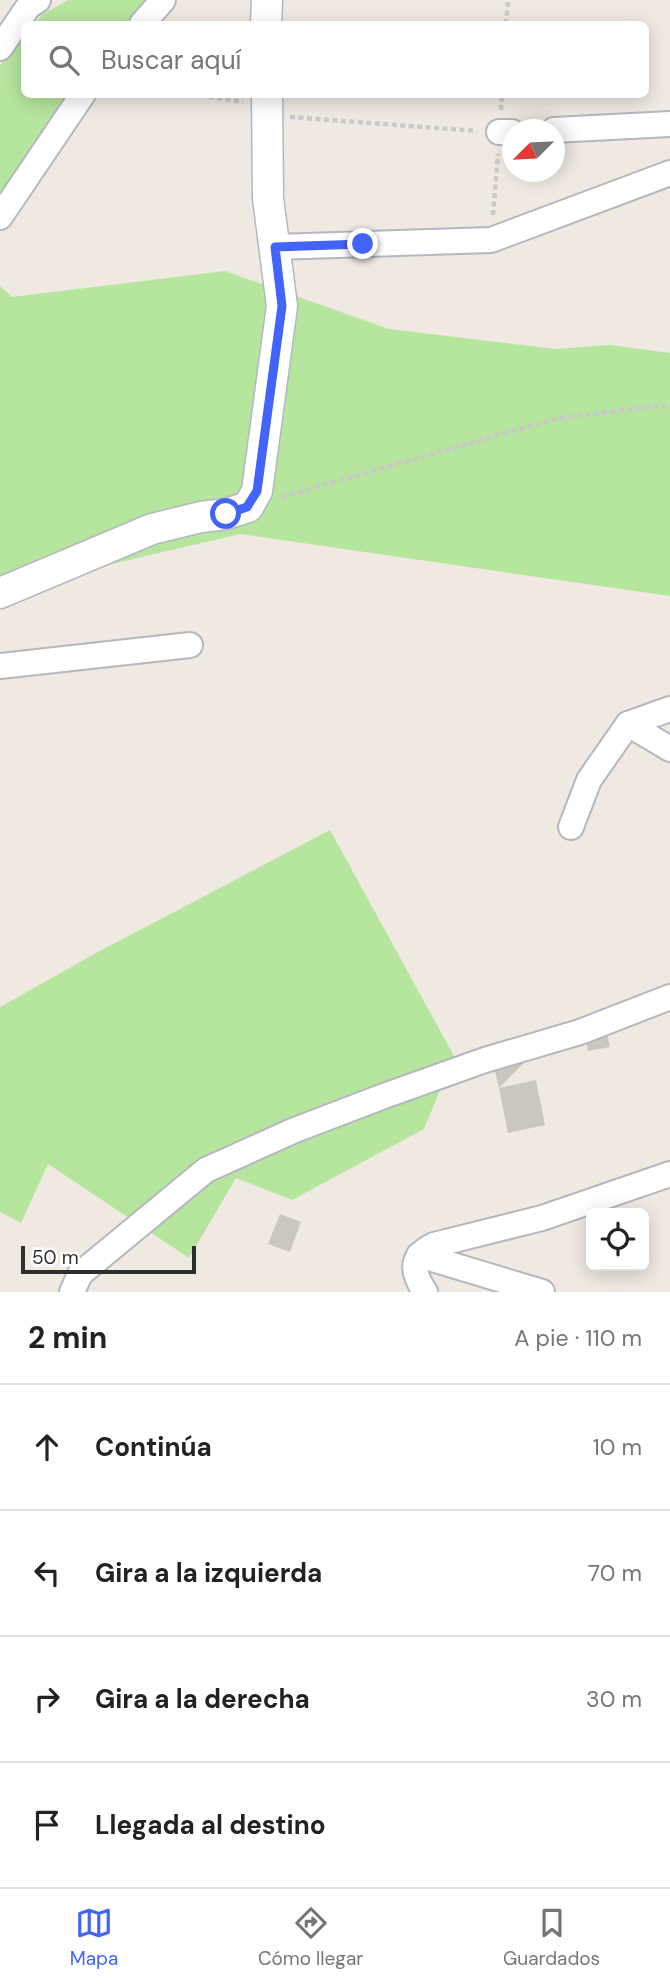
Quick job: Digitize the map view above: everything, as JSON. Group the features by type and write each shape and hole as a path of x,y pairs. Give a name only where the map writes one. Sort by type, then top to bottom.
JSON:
{"street":[{"path":"0,48 28,7 38,0"},
{"path":"145,21 163,0"},
{"path":"266,21 267,0"},
{"path":"0,217 80,98"},
{"path":"0,593 152,529 247,507 257,491 282,306 268,198 267,105"},
{"path":"565,129 670,124"},
{"path":"275,247 491,240 670,173"},
{"path":"0,666 190,645"},
{"path":"571,827 589,780 628,724 670,709"},
{"path":"628,724 670,749"},
{"path":"72,1292 80,1274 206,1170 295,1130 384,1096 485,1060 580,1032 670,997"},
{"path":"425,1292 416,1278 414,1266 419,1255 434,1245 542,1218 670,1174"},
{"path":"419,1255 542,1292"}],"path":[{"path":"506,21 508,0"},
{"path":"219,98 502,132"},
{"path":"502,98 505,119"},
{"path":"491,240 502,161"},
{"path":"247,507 558,418 670,405"}],"green space":[{"path":"68,0 146,0 130,21 37,21 43,14"},
{"path":"21,40 21,98 73,98 0,195 0,65"},
{"path":"225,271 389,329 555,349 610,345 670,353 670,596 240,534 0,590 0,286 12,297"},
{"path":"330,830 454,1056 424,1129 292,1200 236,1178 189,1258 48,1164 21,1223 0,1212 0,1007 98,952"}],"building":[{"path":"606,1028 610,1047 588,1051 584,1033"},
{"path":"527,1060 499,1088 493,1063"},
{"path":"536,1080 545,1125 508,1133 499,1088"},
{"path":"280,1214 301,1222 290,1252 268,1244"}],"route":[{"path":"226,514 247,507 257,491 282,306 275,247 363,244"}]}
